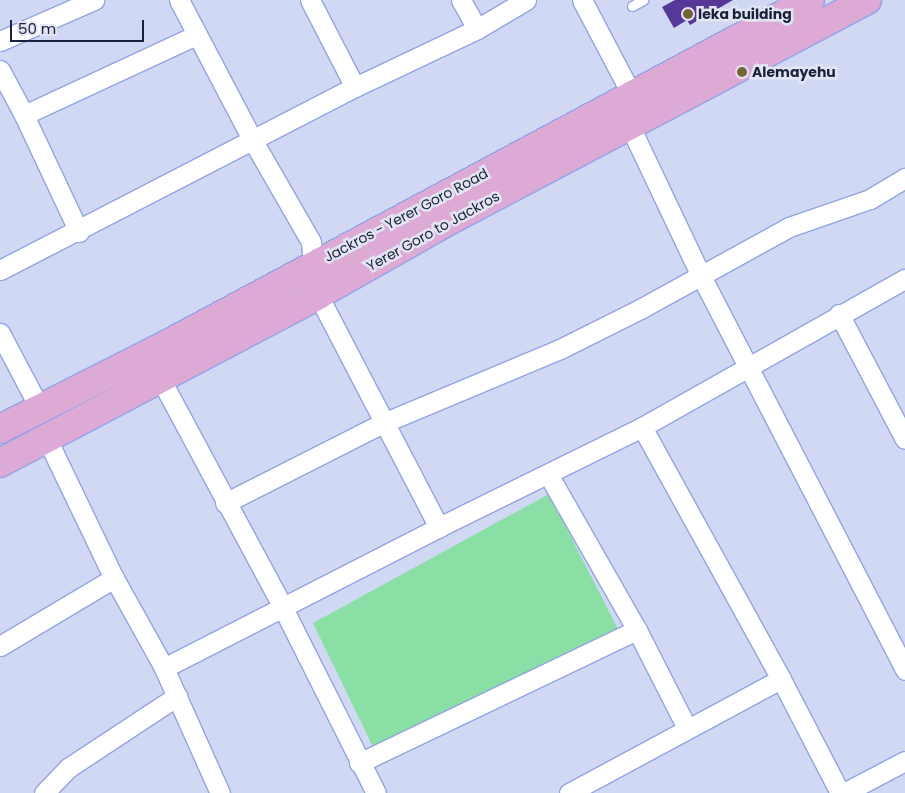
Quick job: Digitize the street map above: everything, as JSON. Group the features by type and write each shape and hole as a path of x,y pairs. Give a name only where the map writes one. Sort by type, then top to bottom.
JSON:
{"main road":[{"name":"Jackros - Yerer Goro Road","path":"0,429 168,344 313,263 628,109 810,0"},
{"name":"Yerer Goro to Jackros","path":"0,463 46,437 318,295 452,219 628,109 868,0"}],"street":[{"path":"0,41 94,0"},
{"path":"178,0 253,141 311,242 313,263"},
{"path":"310,0 355,87"},
{"path":"461,0 477,29"},
{"path":"0,270 79,232 355,87 477,29 526,0"},
{"path":"582,0 700,274 905,670"},
{"path":"24,115 196,35"},
{"path":"0,70 24,115 79,232"},
{"path":"225,503 383,423 560,348 640,309 700,274 789,227 870,199 905,178"},
{"path":"164,668 282,606 642,427 839,314 905,279"},
{"path":"318,295 383,423 439,527"},
{"path":"839,314 905,439"},
{"path":"0,333 40,409"},
{"path":"160,378 225,503 282,606 359,763 376,793"},
{"path":"642,427 781,679 840,793"},
{"path":"46,437 114,578 164,668 220,793"},
{"path":"548,474 637,630 687,728"},
{"path":"0,646 114,578"},
{"path":"359,763 637,630"},
{"path":"569,793 781,679"},
{"path":"44,793 68,768 177,696"},
{"path":"844,793 905,761"}],"lane":[{"path":"632,6 643,0"}],"green space":[{"path":"549,494 620,633 374,749 313,623"}],"building":[{"name":"leka building","path":"675,0 733,0 690,25 687,20 674,28 662,7"}],"place":[{"name":"leka building","path":"688,14"},
{"name":"Alemayehu","path":"742,72"}]}
